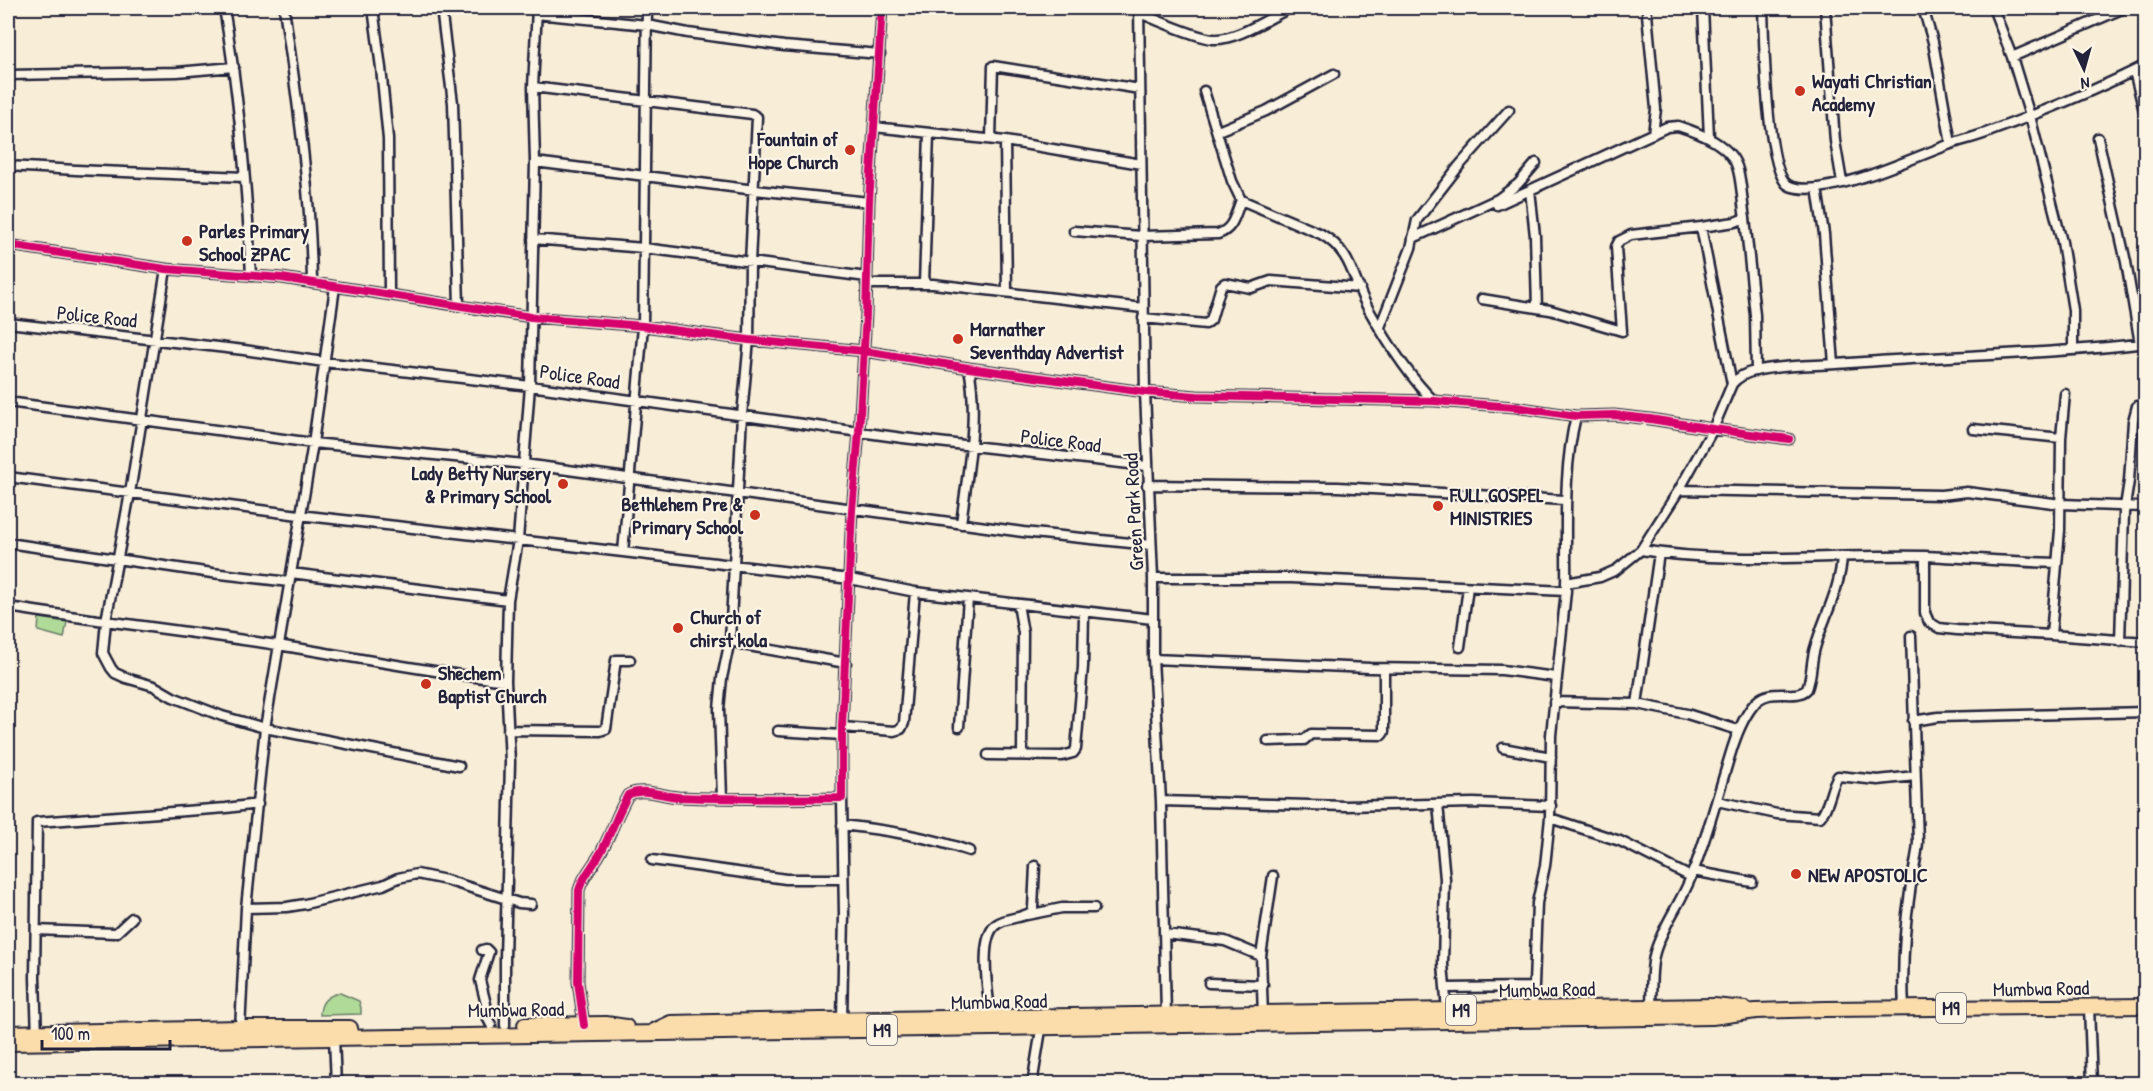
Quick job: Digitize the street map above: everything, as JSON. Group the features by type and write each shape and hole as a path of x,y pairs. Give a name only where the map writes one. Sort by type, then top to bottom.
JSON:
{"main road":[{"name":"Mumbwa Road","path":"8,1043 37,1038 498,1025 606,1024 656,1031 671,1023 842,1021 945,1024 991,1018 1042,1023 1166,1015 1264,1018 1447,1011 1533,1015 1651,1006 1723,1005 1756,1011"},
{"name":"Mumbwa Road","path":"241,1034 334,1038 1264,1018 1533,1015 1723,1017 1756,1011 2145,1006"},
{"name":"Mumbwa Road","path":"8,1033 37,1038"}],"street":[{"path":"224,8 234,67 251,276"},
{"path":"284,8 302,128 311,226 312,283"},
{"path":"373,8 388,139 389,294"},
{"path":"441,8 453,103 459,305"},
{"path":"623,552 643,326 647,8"},
{"path":"842,1021 842,731 852,510 864,351 869,202 882,8"},
{"path":"1139,10 1215,39 1243,32 1290,8"},
{"path":"1703,8 1709,137"},
{"path":"1763,8 1774,159 1779,174 1787,184 1806,189 1880,171 1989,132 2145,65"},
{"path":"1825,8 1834,141 1842,182"},
{"path":"1923,8 1936,57 1951,144"},
{"path":"1993,8 2012,57 2030,116 2062,242 2073,310 2073,350"},
{"path":"2012,57 2124,8"},
{"name":"Green Park Road","path":"1139,10 1144,392 1153,659 1161,801 1166,1015"},
{"path":"498,1025 506,900 510,762 506,681 508,600 518,540 530,386 535,162 533,87 537,11 784,46 880,54"},
{"path":"1647,15 1656,109 1653,134"},
{"path":"991,139 993,66 1140,89"},
{"path":"8,75 177,72 234,67"},
{"path":"2134,71 2145,119"},
{"path":"1218,131 1266,111 1334,74"},
{"path":"533,87 752,114 757,117 749,340 737,493 730,640 722,678 719,710 722,798"},
{"path":"1204,91 1232,181 1241,200 1281,215 1334,241 1349,261 1368,309 1387,340 1417,383 1434,401"},
{"path":"1380,327 1411,248 1417,220 1459,166 1509,110"},
{"path":"1464,220 1667,127 1678,126 1709,137 1730,154 1736,163 1745,218 1755,315 1756,371"},
{"path":"874,127 991,139 1142,164"},
{"path":"924,284 928,134"},
{"path":"1152,578 1291,578 1468,587 1566,587 1600,578 1616,570 1641,550 1679,490 1713,429 1732,384 1737,378 1756,371 1834,364 2143,344 2098,138"},
{"path":"1005,141 1007,292"},
{"path":"535,162 869,202"},
{"path":"1413,238 1498,199 1518,184 1536,163"},
{"path":"8,166 76,171 244,177"},
{"path":"1817,188 1825,244 1834,364"},
{"path":"1530,190 1535,236 1537,308"},
{"path":"1074,231 1141,237 1218,234 1227,231 1241,200"},
{"path":"1482,299 1550,310 1622,331 1616,247 1619,241 1631,235 1735,222 1745,218"},
{"path":"1701,227 1732,384"},
{"path":"533,239 644,248 867,281 1007,292 1143,308"},
{"path":"8,245 165,269 312,283 531,317 643,326 749,340 864,351 1144,392 1197,396 1434,401 1515,407 1576,416 1623,416 1789,439"},
{"path":"165,269 130,493 106,621 104,652 115,673 154,686 195,707 265,728 459,766"},
{"path":"1143,318 1206,324 1211,320 1221,286 1225,284 1251,288 1271,281 1360,288"},
{"path":"241,1034 246,908 265,728 299,515 313,443 335,287"},
{"name":"Police Road","path":"8,323 530,386 859,432 1147,466"},
{"path":"961,524 974,393 969,368"},
{"path":"2051,635 2061,504 2061,438 2065,394"},
{"path":"8,402 313,443 524,464 852,510 1150,545"},
{"path":"2120,641 2124,507 2129,481 2134,410 2137,406 2145,406"},
{"path":"1533,1015 1537,903 1545,866 1550,818 1554,702 1566,587 1564,500 1576,416"},
{"path":"1973,429 2061,438"},
{"path":"8,477 299,515 850,579 915,592 1153,619"},
{"path":"1148,485 1338,487 1564,500"},
{"path":"1679,490 1941,495 1968,492 2061,504 2145,507"},
{"path":"8,543 117,559 508,600"},
{"path":"1641,550 1735,557 1925,556 2057,563"},
{"path":"1637,704 1659,553"},
{"path":"1925,556 1925,613 1929,622 1939,628 2145,642"},
{"path":"1651,1006 1654,954 1692,874 1718,801 1738,730 1757,701 1766,695 1778,692 1801,694 1807,689 1821,628 1841,576 1842,557"},
{"path":"1460,647 1468,587"},
{"path":"778,731 894,731 901,729 904,723 915,592"},
{"path":"960,727 968,598"},
{"path":"1018,604 1023,633 1022,755"},
{"path":"8,607 148,625 446,674 506,681"},
{"path":"988,755 1062,756 1073,753 1076,749 1083,667 1084,612"},
{"path":"1904,1009 1903,978 1908,909 1918,842 1911,636"},
{"path":"730,640 743,645 846,663"},
{"path":"1153,659 1384,669 1502,670 1556,677"},
{"path":"508,730 600,731 606,729 616,660 630,660"},
{"path":"1268,741 1304,740 1311,734 1382,735 1384,732 1384,669"},
{"path":"1554,702 1637,704 1687,714 1738,730"},
{"path":"1913,721 1949,717 2145,712"},
{"path":"1503,748 1551,757"},
{"path":"1718,801 1777,814 1820,817 1826,808 1838,776 1878,780 1915,776"},
{"path":"584,1024 578,982 579,890 602,851 616,815 628,795 639,792 673,797 842,798"},
{"path":"1161,801 1346,806 1411,803 1551,806"},
{"path":"37,1038 34,978 37,822 258,804"},
{"path":"1438,804 1445,879 1443,944 1447,1011"},
{"path":"1550,818 1620,841 1692,874 1752,882"},
{"path":"842,825 943,841 969,851"},
{"path":"652,860 786,879 843,879"},
{"path":"1027,915 1033,908 1035,866"},
{"path":"246,908 286,907 383,885 398,878 417,874 446,880 506,900 531,904"},
{"path":"1264,1018 1262,956 1273,876"},
{"path":"991,1018 985,947 988,934 996,924 1062,908 1094,908"},
{"path":"36,930 114,933 132,918"},
{"path":"1165,934 1225,941 1262,956"},
{"path":"482,950 486,949 489,952 480,980 486,1004 485,1013 498,1025"},
{"path":"1209,983 1263,985"},
{"path":"1445,988 1534,987"},
{"path":"2089,1007 2092,1083"},
{"path":"1032,1083 1042,1023"},
{"path":"334,1038 336,1083"}],"green space":[{"path":"39,618 67,622 64,638 38,631"},
{"path":"340,993 359,1001 361,1014 320,1015 321,1006 326,1000"}],"cycle path":[{"path":"584,1025 578,982 579,890 605,845 628,795 646,792 699,798 842,798 842,727 852,510 859,432 866,314 869,202 882,8"},
{"path":"8,245 166,269 282,278 531,317 643,326 749,340 864,351 1145,392 1197,396 1434,401 1515,407 1576,416 1614,415 1789,439"}],"place":[{"name":"Wayati Christian Academy","path":"1800,91"},
{"name":"Fountain of Hope Church","path":"850,150"},
{"name":"Parles Primary School ZPAC","path":"187,241"},
{"name":"Marnather Seventhday Advertist","path":"958,339"},
{"name":"Lady Betty Nursery & Primary School","path":"563,484"},
{"name":"FULL GOSPEL MINISTRIES","path":"1438,506"},
{"name":"Bethlehem Pre & Primary School","path":"755,515"},
{"name":"Church of chirst kola","path":"678,628"},
{"name":"Shechem Baptist Church","path":"426,684"},
{"name":"NEW APOSTOLIC","path":"1796,874"}]}
